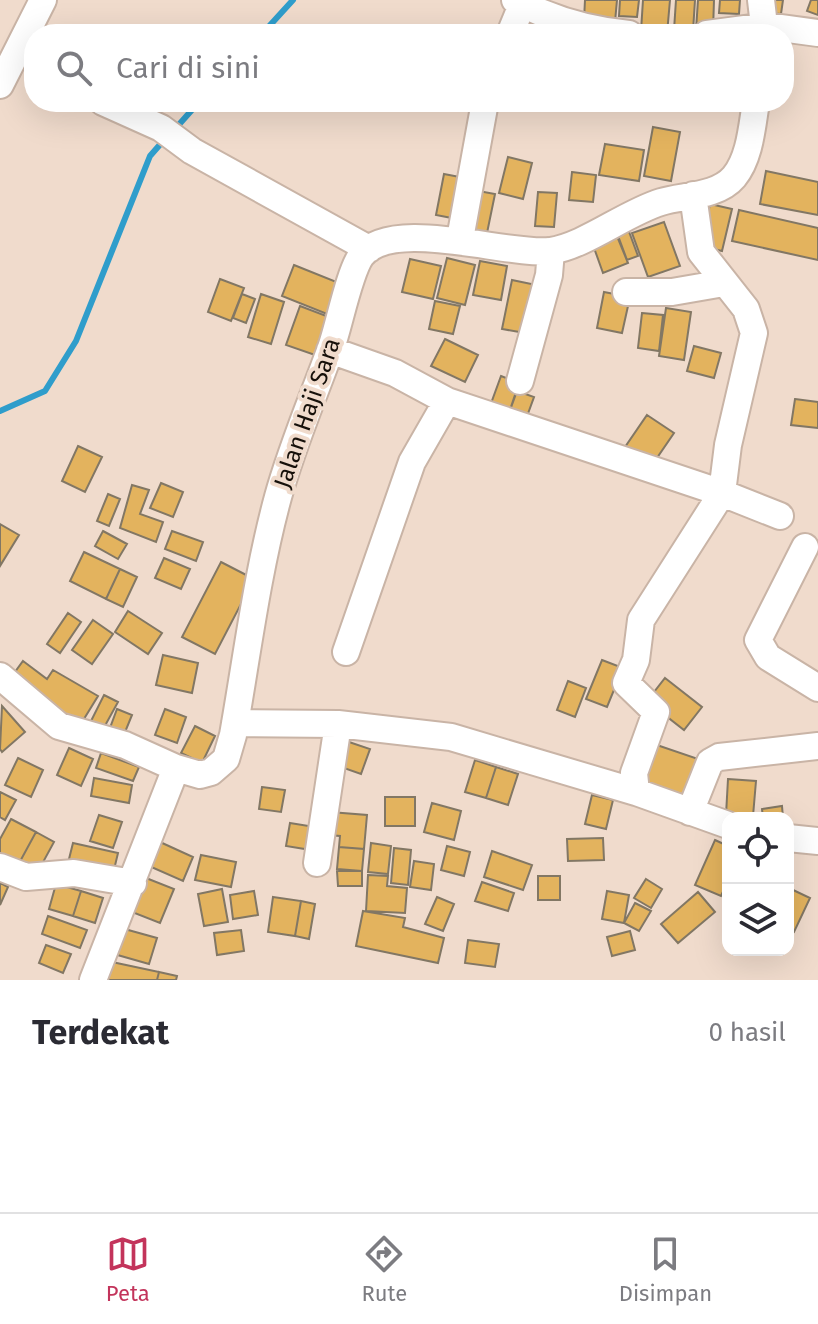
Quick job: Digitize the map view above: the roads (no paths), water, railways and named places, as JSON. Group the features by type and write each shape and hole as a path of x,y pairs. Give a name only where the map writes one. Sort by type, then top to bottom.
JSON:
{"street":[{"path":"35,24 43,0"},
{"path":"761,0 764,24"},
{"path":"513,24 520,1 548,17 572,24"},
{"path":"794,32 818,33"},
{"path":"0,85 24,48"},
{"path":"125,112 161,128 192,151 369,249 393,240 460,239 523,250 551,251 638,210 712,191 734,177 749,144 752,112"},
{"path":"460,239 483,112"},
{"path":"636,792 634,773 656,712 626,683 636,660 641,620 722,493 728,445 754,333 746,309 701,252 693,195"},
{"name":"Jalan Haji Sara","path":"176,768 200,775 226,759 278,498 358,263 369,249"},
{"path":"520,381 549,275 551,251"},
{"path":"626,292 672,292 724,283"},
{"path":"330,350 395,373 447,401 722,493 780,516"},
{"path":"346,652 412,462 447,401"},
{"path":"805,547 758,640 768,657 818,688"},
{"path":"5,688 59,726 125,745 176,768 93,980"},
{"path":"235,723 338,724 451,737 636,792 722,823"},
{"path":"317,863 338,724"},
{"path":"690,812 710,762 719,757 818,746"},
{"path":"794,839 818,841"},
{"path":"0,867 26,877 74,873 133,883"}],"waterway":[{"path":"271,24 293,0"},
{"path":"175,129 190,112"},
{"path":"0,411 45,391 76,341 150,156 164,140"}]}
